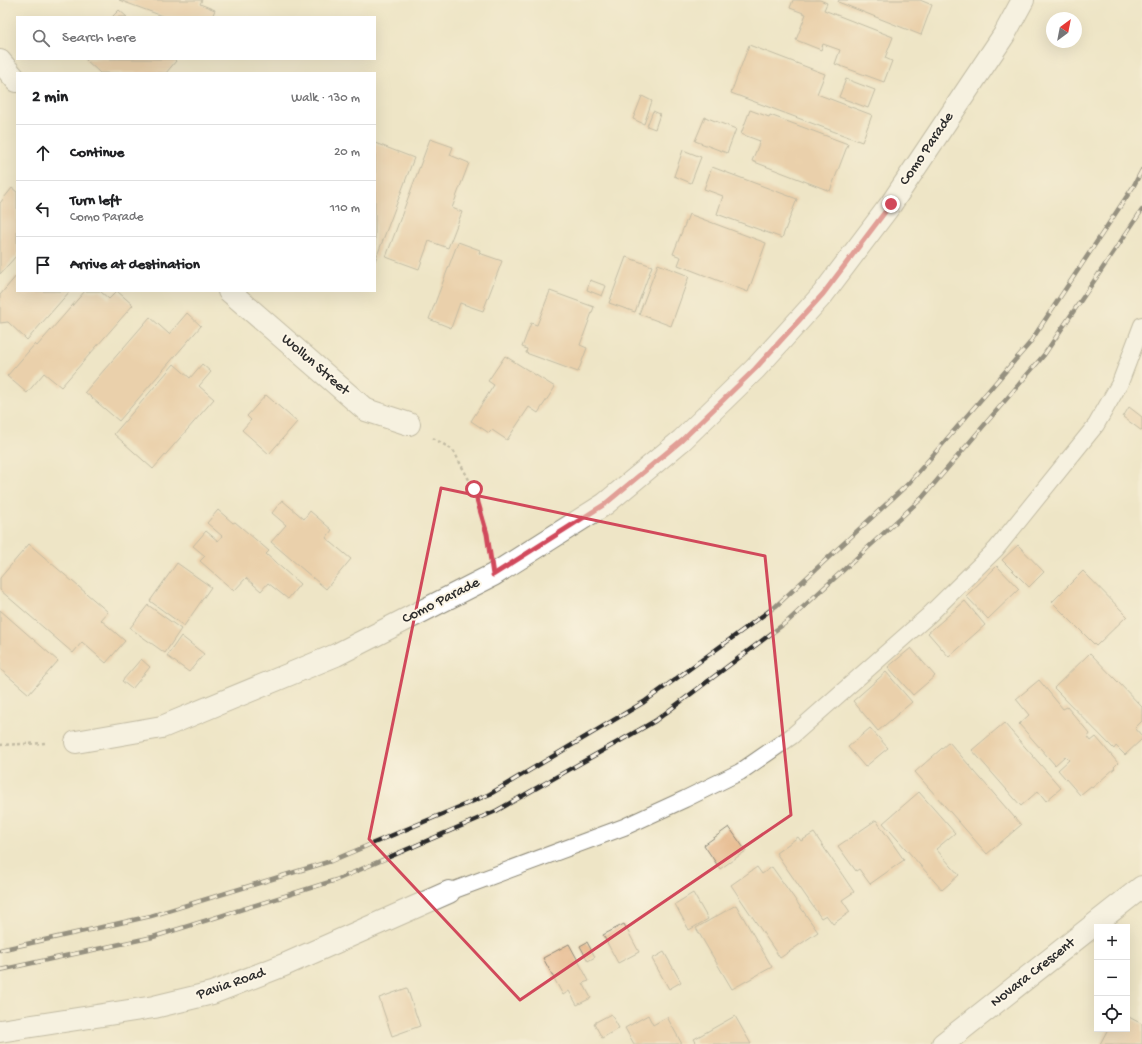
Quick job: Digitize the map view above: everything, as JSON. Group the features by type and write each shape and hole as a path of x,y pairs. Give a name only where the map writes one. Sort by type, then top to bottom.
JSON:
{"street":[{"name":"Como Parade","path":"76,742 162,727 336,655 493,575 605,504 682,440 760,363 823,294 891,204 1004,35 1024,0"},
{"path":"0,62 16,80"},
{"name":"Wollun Street","path":"230,292 366,410 409,424"},
{"name":"Novara Crescent","path":"944,1044 1142,887"},
{"name":"Pavia Road","path":"0,1031 154,1007 212,993 284,965 449,892"}],"lane":[{"path":"449,892 624,827 740,772 792,736 928,616 996,549 1096,425 1120,383 1142,325"}],"path":[{"path":"409,424 454,450 474,489 487,534 493,575"},
{"path":"0,745 76,742"}],"highlighted area":[{"path":"441,488 765,556 791,815 520,1000 369,839"}],"building":[{"path":"119,0 202,0 200,4 215,10 212,16 162,16"},
{"path":"793,0 820,0 827,3 824,10 893,37 885,58 892,61 884,82 835,64 840,50 823,44 821,50 796,40 806,14 790,8"},
{"path":"839,0 920,0 932,5 921,35 838,2"},
{"path":"119,10 126,16 113,16"},
{"path":"749,45 825,74 817,94 872,115 862,142 731,93"},
{"path":"86,60 176,61 167,72 99,72"},
{"path":"846,79 875,90 868,108 839,97"},
{"path":"642,96 652,101 644,124 633,119"},
{"path":"750,110 769,117 770,115 848,144 830,191 752,161 760,141 741,134"},
{"path":"653,111 660,114 655,129 647,126"},
{"path":"705,117 736,129 727,153 695,141"},
{"path":"430,139 453,147 450,155 469,163 452,208 462,212 448,248 429,241 419,269 386,257"},
{"path":"376,143 414,158 376,258"},
{"path":"683,150 701,157 691,183 674,176"},
{"path":"712,167 797,199 782,238 717,214 723,196 704,189"},
{"path":"12,188 16,191 16,256 0,274 0,203"},
{"path":"689,214 766,243 748,292 678,265 681,257 673,254"},
{"path":"458,242 480,250 479,253 502,261 483,311 460,303 451,328 429,319"},
{"path":"626,257 652,266 635,312 609,303"},
{"path":"658,264 689,276 671,326 639,314"},
{"path":"16,276 16,292 69,292 27,340 8,322 0,323 0,295"},
{"path":"590,280 606,286 602,296 587,290"},
{"path":"550,291 594,307 580,345 587,348 578,372 526,353 527,349 522,347 531,323 537,325"},
{"path":"84,292 101,292 109,299 116,292 118,292 133,305 61,387 44,373 27,393 7,376 35,344 37,346"},
{"path":"187,313 201,326 119,421 85,392 150,317 169,334"},
{"path":"505,356 555,387 538,413 529,407 507,440 492,430 489,433 471,421 494,385 488,381"},
{"path":"174,364 190,378 202,364 211,372 199,386 214,399 153,469 114,434"},
{"path":"266,395 297,422 269,454 242,430 251,420 247,416"},
{"path":"1129,407 1142,417 1142,431 1123,417"},
{"path":"282,500 304,519 310,511 332,530 326,538 351,559 326,589 271,542 286,525 272,513"},
{"path":"218,510 233,523 235,522 269,551 266,554 300,584 288,599 268,583 261,591 246,578 234,591 200,561 205,556 193,546 206,531 218,541 222,536 207,523"},
{"path":"29,544 108,612 101,620 125,641 106,663 82,642 73,653 0,590 0,578"},
{"path":"1018,545 1044,572 1029,587 1002,560"},
{"path":"177,563 211,587 184,626 150,601"},
{"path":"997,566 1019,589 988,619 966,596"},
{"path":"1083,571 1127,616 1096,646 1052,602"},
{"path":"965,601 985,625 949,657 928,633"},
{"path":"148,605 181,629 165,653 130,628"},
{"path":"0,610 58,661 29,694 0,669"},
{"path":"181,636 204,654 189,672 167,656"},
{"path":"911,648 935,676 913,695 888,667"},
{"path":"1090,653 1142,707 1142,721 1135,728 1142,736 1142,739 1125,755 1116,746 1114,749 1054,688"},
{"path":"141,659 150,667 132,689 122,681"},
{"path":"886,672 912,702 878,731 853,701"},
{"path":"1039,680 1063,709 1067,707 1090,734 1088,737 1091,741 1096,737 1118,763 1114,767 1115,768 1092,788 1091,786 1080,795 1058,770 1069,760 1065,756 1055,765 1019,724 1029,715 1016,699"},
{"path":"1004,723 1061,788 1046,801 1038,791 1021,806 972,750"},
{"path":"870,728 888,748 865,767 848,747"},
{"path":"949,742 1021,825 987,854 915,772"},
{"path":"919,792 955,833 936,849 959,875 942,890 883,823"},
{"path":"876,820 904,860 870,884 859,869 856,871 838,846"},
{"path":"729,827 746,851 720,869 704,845"},
{"path":"814,833 854,892 842,900 850,912 833,924 826,915 821,918 776,853 798,837 801,841"},
{"path":"757,867 762,874 772,867 818,932 780,958 731,885"},
{"path":"693,893 708,919 689,930 675,904"},
{"path":"736,905 772,967 732,989 696,928"},
{"path":"624,924 639,952 618,963 603,935"},
{"path":"587,942 595,957 588,961 580,946"},
{"path":"569,944 589,981 583,983 591,998 577,1005 569,991 563,995 543,958"},
{"path":"664,952 681,982 669,989 652,959"},
{"path":"407,988 420,1026 392,1036 379,998"},
{"path":"611,1014 619,1028 602,1038 594,1023"},
{"path":"648,1015 653,1025 667,1017 682,1044 634,1044 625,1028"},
{"path":"735,1016 751,1044 697,1044 694,1039"},
{"path":"1130,1018 1142,1024 1142,1044 1100,1044 1106,1032 1130,1032"}],"railway":[{"path":"0,950 151,916 331,861 490,794 644,702 776,606 908,484 1029,344 1133,187 1142,170"},
{"path":"0,970 153,937 336,880 496,811 655,721 788,621 922,498 1044,355 1142,210"}],"route":[{"path":"474,489 487,534 493,575 605,504 682,440 755,369 823,294 891,204"}]}
